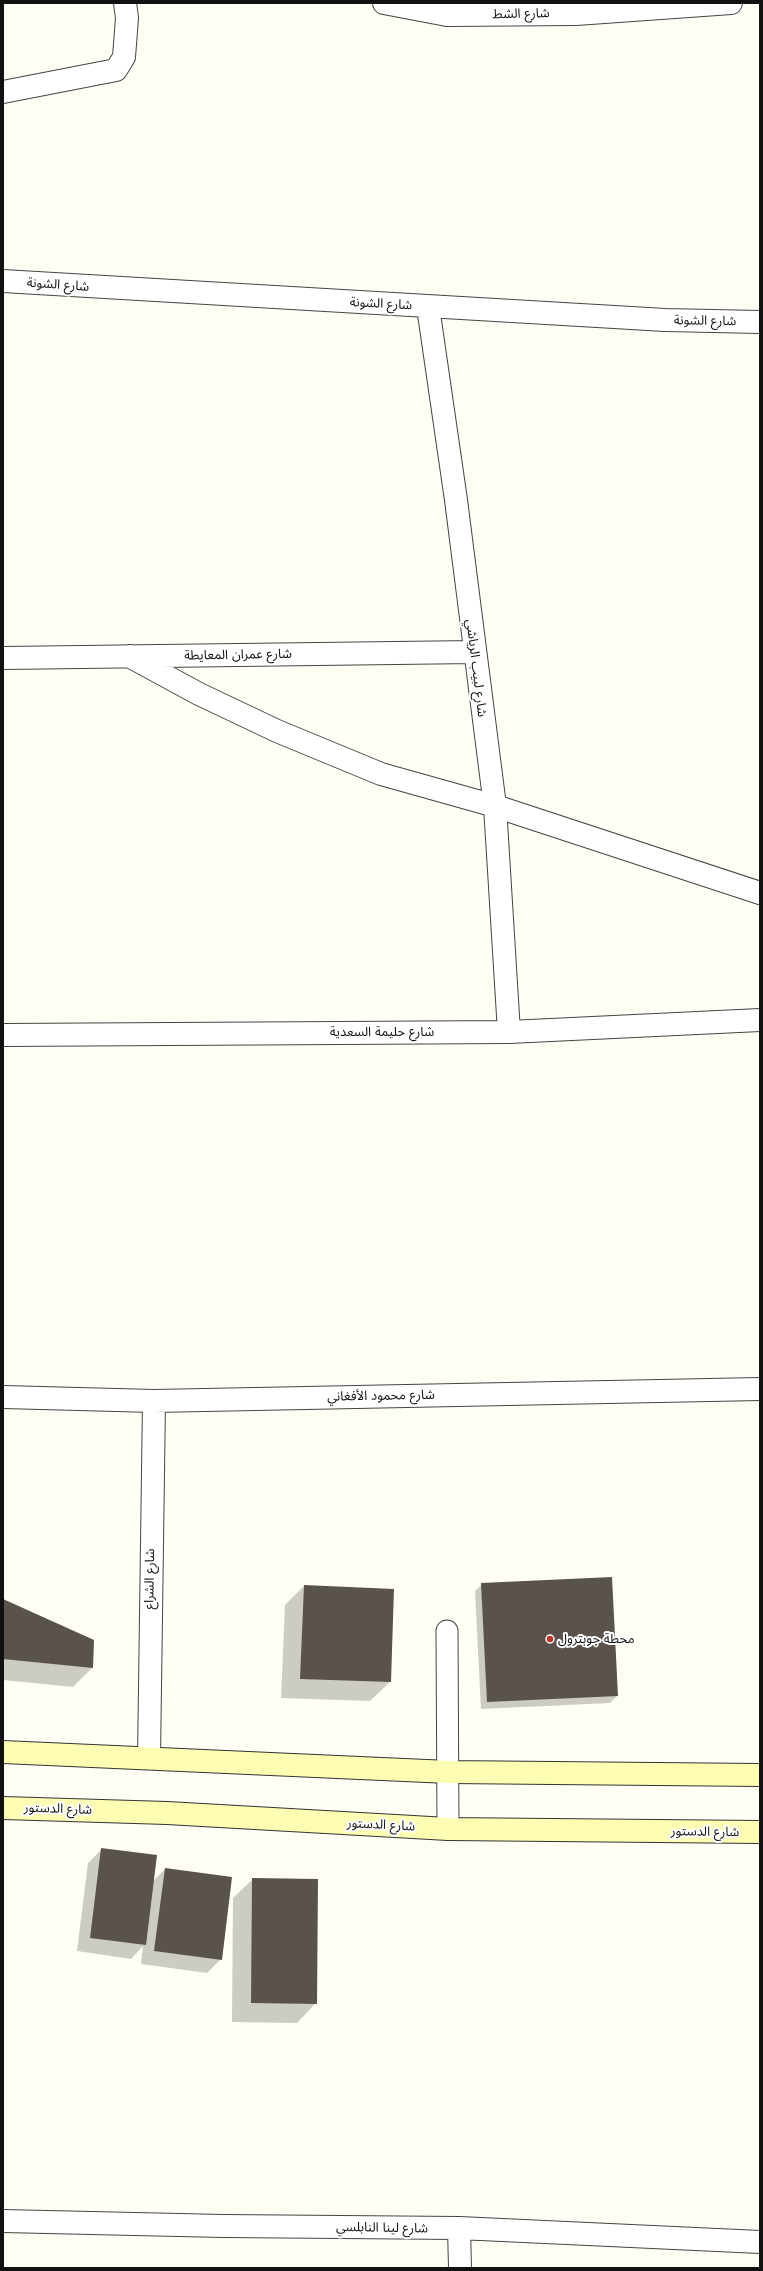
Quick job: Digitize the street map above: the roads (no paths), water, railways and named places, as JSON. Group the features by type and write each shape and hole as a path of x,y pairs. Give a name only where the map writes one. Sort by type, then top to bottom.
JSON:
{"main road":[{"path":"3,1752 449,1772 760,1775"},
{"name":"شارع الدستور","path":"3,1808 167,1813 448,1829 760,1832"}],"street":[{"path":"3,92 116,70 124,57 127,18 125,3"},
{"name":"شارع الشط","path":"384,3 446,15 576,14 731,3"},
{"name":"شارع الشونة","path":"3,281 665,320 760,322"},
{"name":"شارع لبيب الرياشي","path":"428,307 456,500 474,652 495,806 509,1032"},
{"name":"شارع عمران المعايطة","path":"3,658 474,652"},
{"path":"129,656 199,694 277,731 373,771 495,806 760,893"},
{"name":"شارع حليمة السعدية","path":"3,1035 509,1032 760,1020"},
{"name":"شارع محمود الأفغاني","path":"3,1397 154,1401 760,1389"},
{"name":"شارع الشراع","path":"149,1758 154,1401"},
{"name":"شارع لينا النابلسي","path":"3,2221 223,2226 459,2228 760,2242"},
{"path":"459,2228 460,2268"}],"lane":[{"path":"447,1631 449,1772 448,1829"}],"place":[{"name":"محطة جوبترول","path":"550,1639"}]}
